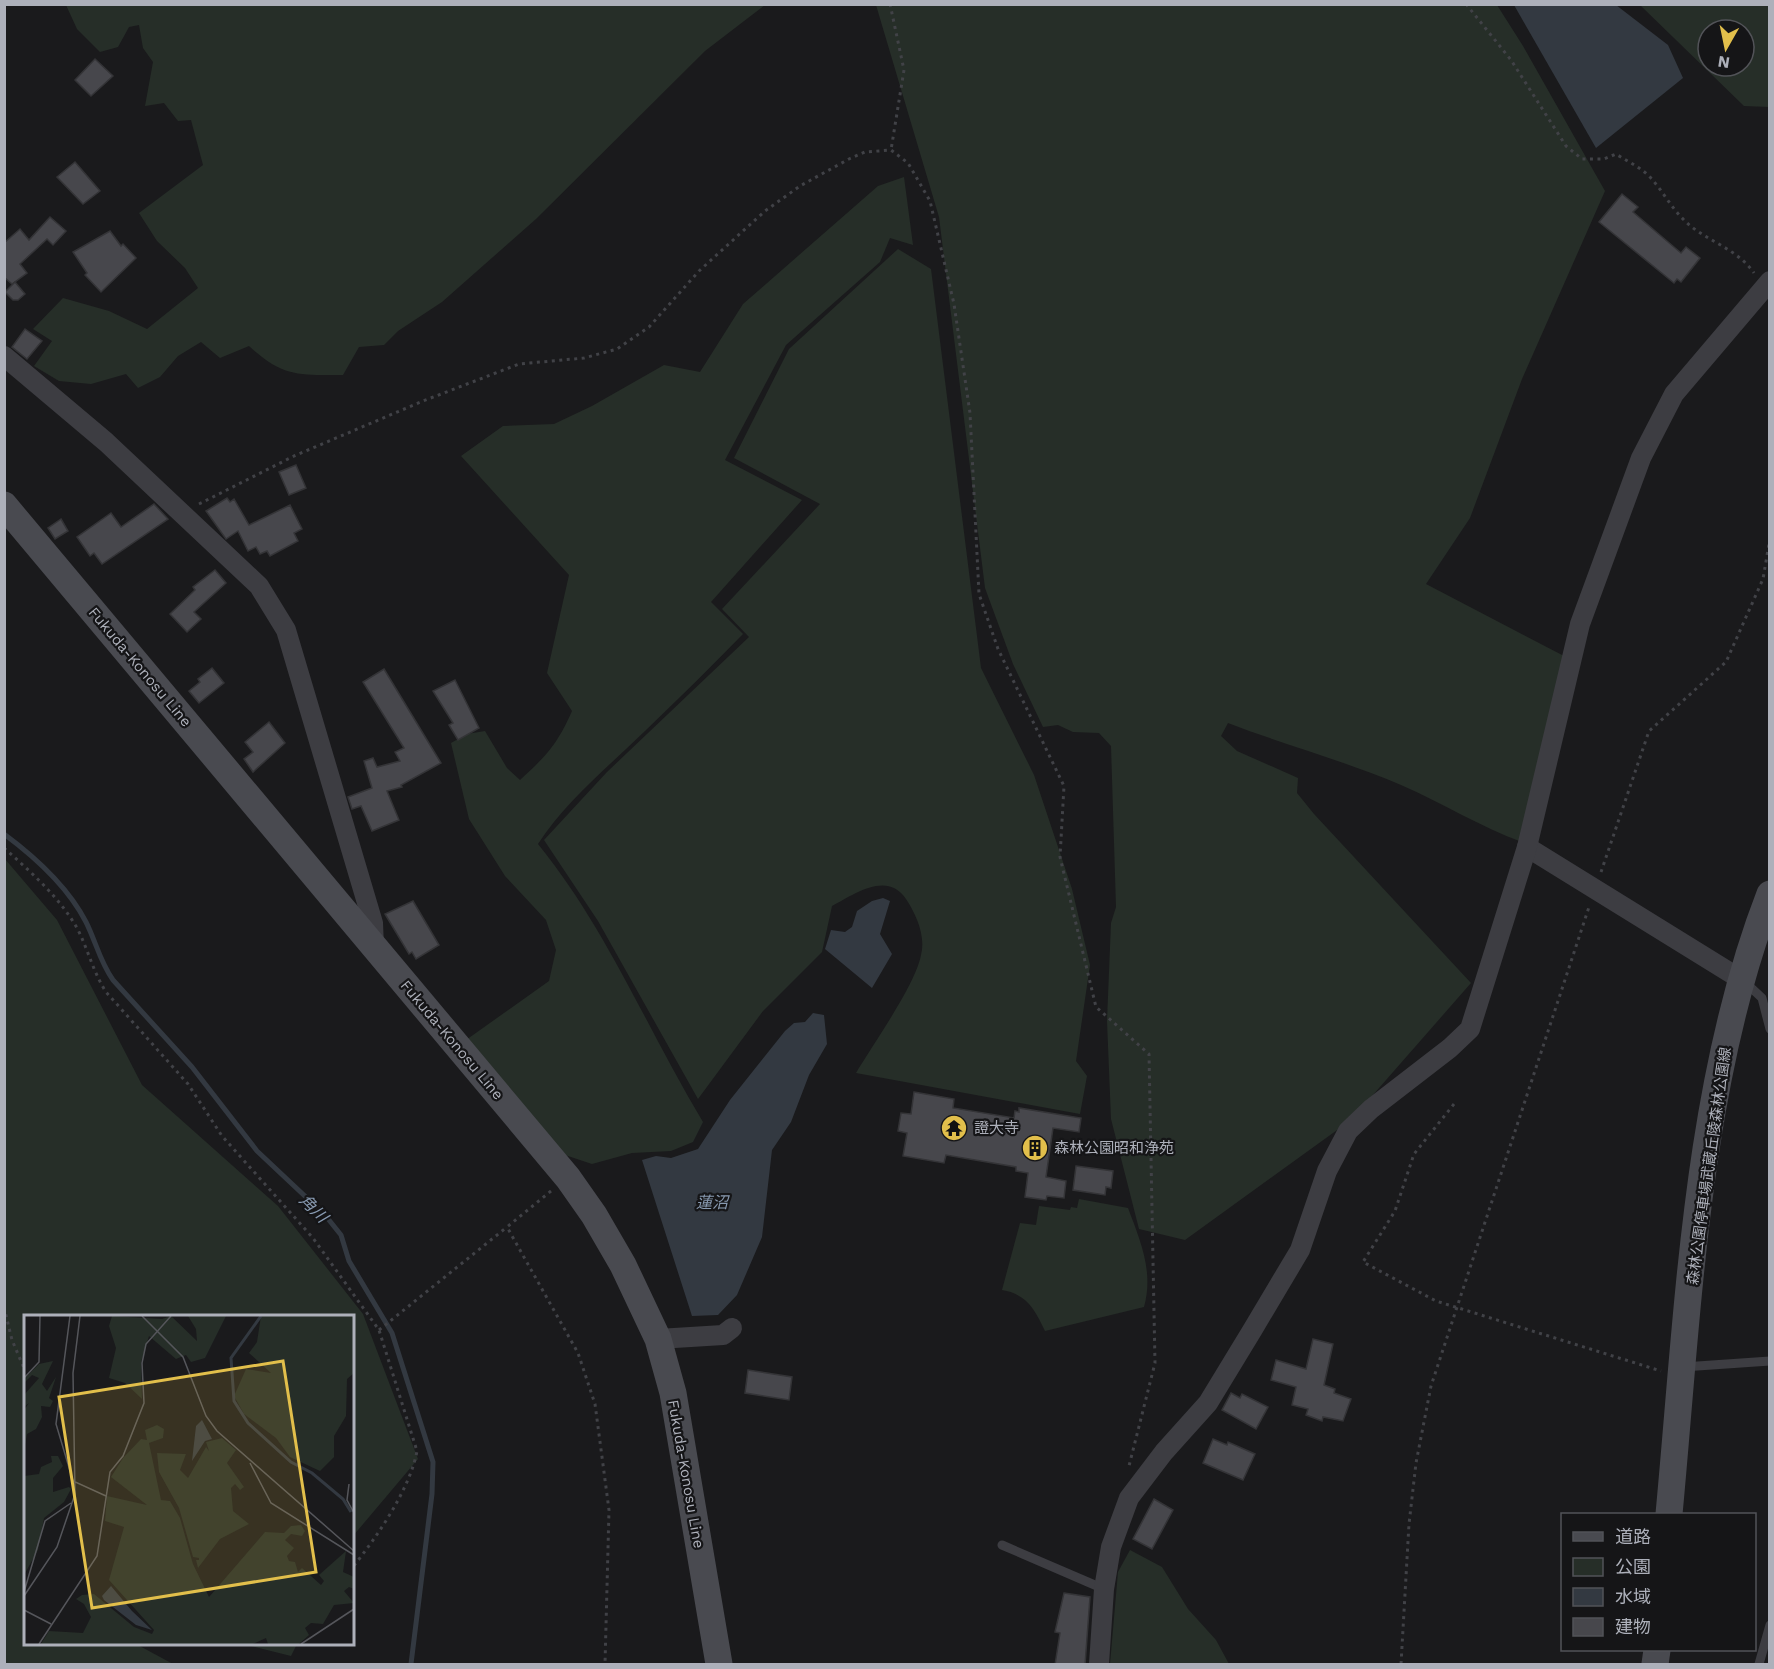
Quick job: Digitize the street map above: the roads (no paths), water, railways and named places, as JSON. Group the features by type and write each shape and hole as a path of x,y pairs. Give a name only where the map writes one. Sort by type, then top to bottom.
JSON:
{"main road":[{"name":"Fukuda-Konosu Line","path":"4,505 568,1179 594,1215 623,1265 658,1339 673,1394 719,1665"},
{"name":"森林公園停車場武蔵丘陵森林公園線","path":"1670,1513 1695,1236 1719,1071 1742,980 1770,894"}],"street":[{"path":"1099,1665 1104,1589 1111,1547 1129,1498 1164,1452 1208,1403 1253,1329 1300,1250 1327,1171 1348,1131 1371,1109 1450,1048 1470,1029 1527,847 1580,624 1641,458 1674,394 1767,283"},
{"path":"4,356 66,406 184,512 259,586 286,630 373,923 374,947"},
{"path":"1527,847 1742,980"},
{"path":"658,1339 723,1335 732,1328"}],"lane":[{"path":"1742,980 1762,998 1770,1029"},
{"path":"1683,1372 1770,1361"},
{"path":"1002,1545 1104,1589"},
{"path":"1759,1665 1770,1625"}],"water":[{"path":"1514,5 1616,5 1668,45 1683,78 1596,148"},
{"path":"883,898 890,901 880,934 892,954 872,988 825,949 831,930 845,932 852,927 857,911 872,901"},
{"name":"蓮沼","path":"813,1013 824,1015 827,1044 809,1075 791,1122 772,1150 762,1237 737,1295 718,1315 692,1316 642,1160 656,1156 671,1158 698,1149 730,1100 785,1031 794,1023 805,1022"}],"waterway":[{"name":"角川","path":"4,834 39,863 79,909 113,980 192,1067 257,1151 325,1215 341,1235 349,1261 392,1333 433,1462 432,1494 411,1664"}],"place":[{"name":"證大寺","path":"954,1128"},
{"name":"森林公園昭和浄苑","path":"1035,1148"}]}
